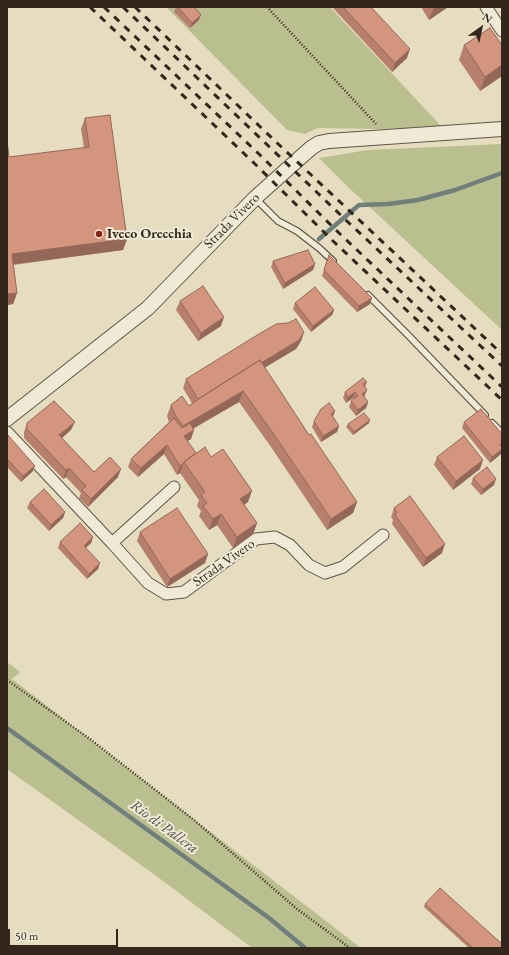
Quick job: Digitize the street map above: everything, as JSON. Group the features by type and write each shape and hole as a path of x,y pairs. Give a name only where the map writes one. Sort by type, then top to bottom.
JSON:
{"street":[{"path":"486,7 502,31"},
{"name":"Strada Vivero","path":"7,419 148,308 254,198 311,148 319,143 502,128"},
{"name":"Strada Vivero","path":"7,432 148,583 166,594 184,592 256,539 275,537 290,545 309,565 325,573 343,567 383,535"},
{"path":"112,543 174,487"}],"lane":[{"path":"254,198 278,221 297,231 320,248 339,266"},
{"path":"366,293 431,358 502,433"}],"path":[{"path":"267,7 388,137"},
{"path":"7,680 90,740 194,820 297,909 350,948"}],"green space":[{"path":"166,7 330,7 442,127 380,129 317,128 305,134 287,130"},
{"path":"502,144 502,330 348,187 319,158 368,150"},
{"path":"7,662 20,672 12,679 361,948 252,948 155,875 7,769"}],"building":[{"path":"178,7 194,7 201,15 192,23"},
{"path":"343,7 371,7 410,49 395,63"},
{"path":"490,28 502,45 502,65 485,77 464,45"},
{"path":"110,115 127,239 12,254 17,293 7,294 7,141 9,157 89,147 85,118"},
{"path":"308,250 315,264 285,283 273,261"},
{"path":"329,255 372,298 359,306 324,270"},
{"path":"203,286 224,317 201,333 180,301"},
{"path":"315,287 334,310 313,326 295,303"},
{"path":"296,319 304,332 299,340 261,363 260,360 198,399 186,379 276,324 288,323"},
{"path":"260,360 309,435 311,434 357,502 331,519 243,391 183,426 175,415 171,405 182,396 189,406"},
{"path":"363,378 367,382 363,384 367,390 362,394 368,402 358,410 351,401 358,396 355,392 348,397 345,392"},
{"path":"54,401 75,422 59,435 94,472 110,457 121,469 91,499 82,490 86,486 69,468 66,470 27,429 27,423"},
{"path":"329,403 335,411 331,414 339,426 323,436 314,421 321,409"},
{"path":"481,409 502,434 502,444 500,445 502,449 492,457 464,422"},
{"path":"364,413 370,420 354,432 348,424"},
{"path":"174,418 182,428 190,423 194,430 184,436 196,453 180,466 167,445 141,468 131,459"},
{"path":"7,434 35,466 23,476 7,459"},
{"path":"464,436 483,460 456,481 437,457"},
{"path":"205,447 211,457 223,449 252,491 240,499 257,523 237,537 221,514 213,519 203,506 207,503 201,495 205,492 184,462"},
{"path":"487,467 496,479 483,489 473,478"},
{"path":"44,489 65,512 51,525 30,502"},
{"path":"410,496 445,544 426,558 395,515 397,513 394,508"},
{"path":"177,508 208,554 170,579 140,532"},
{"path":"80,523 93,537 84,546 100,563 89,574 60,542"},
{"path":"440,888 502,944 502,948 473,948 425,904"}],"waterway":[{"path":"319,239 359,205 388,204 418,200 455,190 502,173"},
{"name":"Rio di Pallera","path":"7,728 269,918 305,948"}],"railway":[{"path":"90,7 254,163 333,241 502,400"},
{"path":"104,7 502,387"},
{"path":"123,7 349,223 502,366"},
{"path":"135,7 502,354"}],"place":[{"name":"Iveco Orecchia","path":"99,234"}]}
